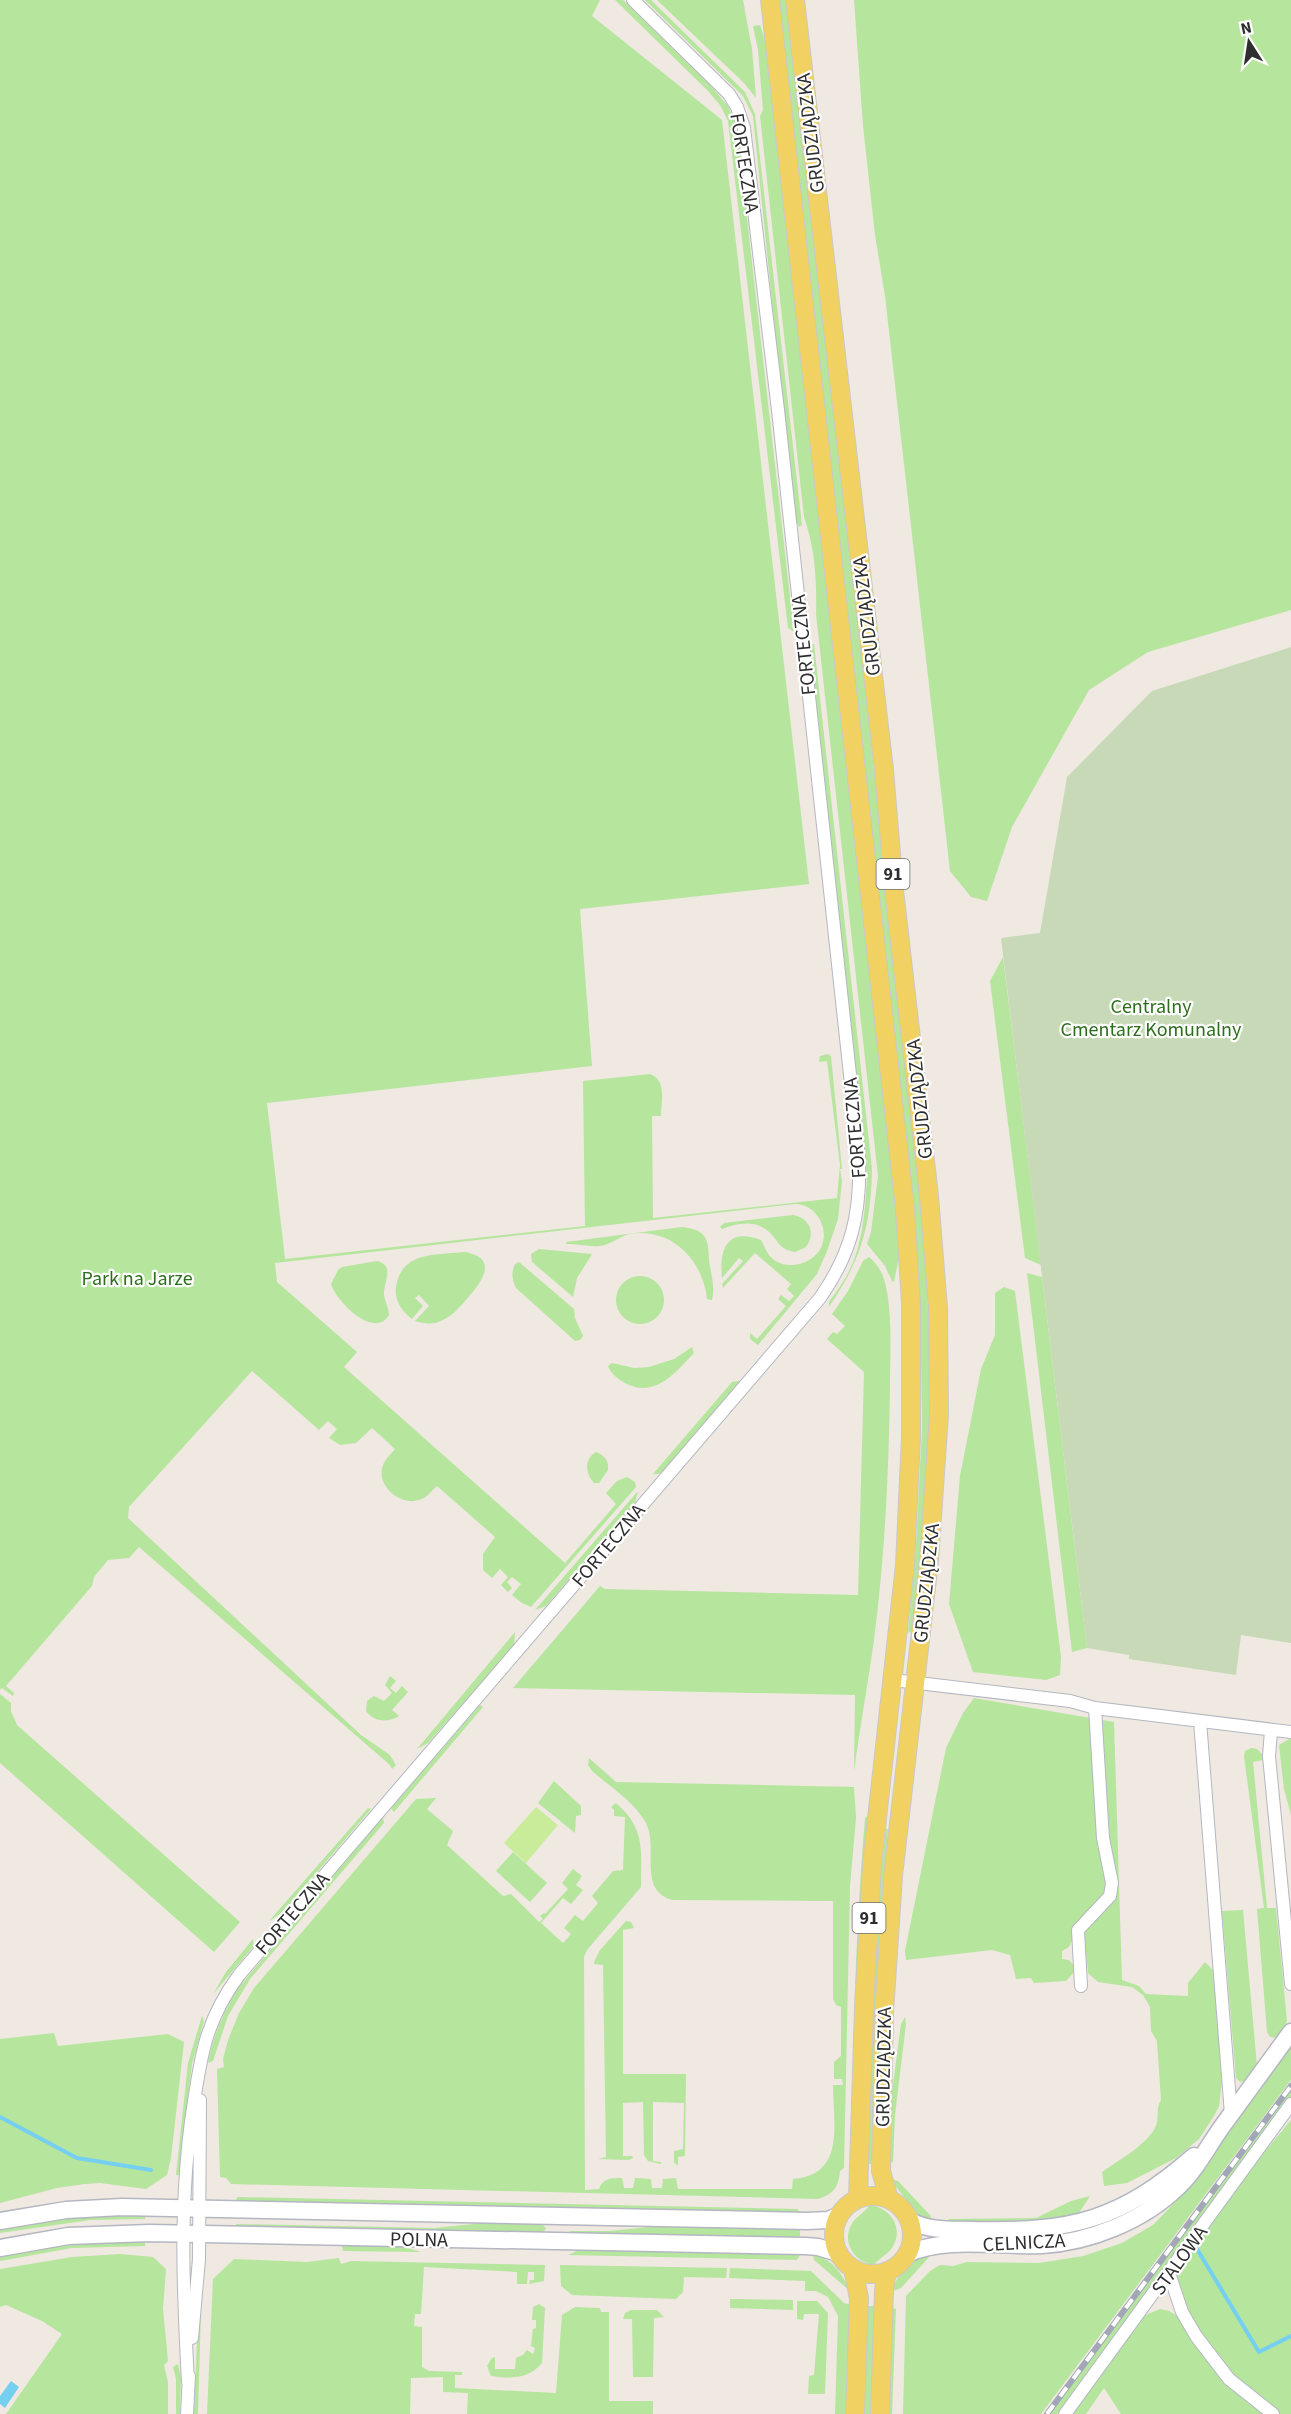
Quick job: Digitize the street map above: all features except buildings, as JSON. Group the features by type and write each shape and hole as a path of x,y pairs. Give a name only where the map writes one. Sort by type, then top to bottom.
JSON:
{"main road":[{"name":"GRUDZIĄDZKA","path":"770,0 905,1209 909,1263 911,1437 905,1565 872,1864 864,2008 858,2198"},
{"name":"GRUDZIĄDZKA","path":"795,0 884,770 894,890 929,1196 938,1308 937,1457 929,1561 893,1876 884,2013 881,2171 889,2199"},
{"path":"853,2269 876,2274 887,2271 907,2254 912,2232 909,2220 904,2212 889,2199 868,2196 858,2198 843,2209 834,2229 834,2241 838,2253 853,2269 859,2298 855,2414"},
{"path":"880,2414 887,2271"}],"street":[{"name":"FORTECZNA","path":"188,2382 182,2234 186,2153 198,2072 209,2026 226,1993 239,1975 820,1298 841,1263 854,1232 858,1213 860,1176 857,1135 778,410 744,128 737,107 729,94 633,0"},
{"path":"893,1680 1070,1701 1095,1708 1291,1732"},
{"path":"1081,1986 1078,1930 1110,1896 1112,1883 1103,1838 1095,1708"},
{"path":"1200,1721 1231,2114"},
{"path":"1271,1731 1269,1756 1291,1984"},
{"name":"CELNICZA","path":"907,2254 934,2245 1045,2244 1074,2240 1112,2229 1155,2206 1180,2186 1291,2032"},
{"name":"FORTECZNA","path":"187,2414 200,2234 198,2072"},
{"name":"STALOWA","path":"1065,2414 1291,2104"},
{"name":"CELNICZA","path":"909,2220 930,2228 1024,2231 1080,2223 1106,2214 1150,2191 1213,2140"},
{"name":"POLNA","path":"0,2221 49,2212 87,2209 183,2208 807,2221 828,2220 838,2216"},
{"name":"POLNA","path":"0,2247 89,2234 200,2234 806,2246 838,2253"},
{"path":"1169,2273 1182,2312 1196,2336 1229,2379 1273,2414"}],"green space":[{"name":"Park na Jarze","path":"0,0 600,0 592,16 722,120 809,884 580,909 592,1066 267,1103 285,1259 585,1226 583,1081 650,1074 659,1081 662,1092 661,1116 652,1116 653,1218 837,1198 840,1165 827,1061 819,1062 820,1056 828,1054 831,1056 842,1169 840,1169 842,1181 838,1219 817,1274 758,1345 750,1339 750,1333 757,1339 786,1306 778,1299 781,1295 789,1301 794,1296 787,1289 791,1284 755,1253 723,1288 722,1284 743,1261 739,1258 722,1278 724,1250 733,1239 740,1236 749,1237 761,1240 770,1256 780,1263 794,1265 808,1261 819,1251 824,1231 819,1217 802,1205 275,1263 277,1282 357,1352 344,1367 565,1563 616,1504 606,1493 617,1481 627,1477 635,1482 636,1487 531,1607 512,1595 521,1584 512,1577 507,1582 512,1588 508,1592 501,1585 508,1577 500,1569 492,1578 483,1570 483,1554 495,1537 437,1486 419,1500 405,1500 392,1494 384,1482 382,1469 385,1461 395,1449 372,1428 356,1443 340,1445 329,1438 337,1429 328,1421 319,1430 252,1371 129,1507 128,1518 361,1735 390,1755 396,1765 392,1769 139,1547 129,1558 108,1560 94,1577 92,1586 6,1686 14,1693 13,1696 2,1688 0,1690"},
{"path":"615,0 623,0 710,85 728,106 734,120 794,632 788,628 728,121 720,105 708,91"},
{"path":"645,0 651,0 745,92 755,114 802,525 799,527 794,516 753,116 743,96"},
{"path":"657,0 743,0 752,49 756,98 744,83"},
{"path":"777,0 788,0 924,1217 931,1379 928,1458 916,1609 913,1630 908,1633 916,1544 922,1428 920,1296 915,1225"},
{"path":"854,0 1291,0 1291,610 1148,652 1089,690 1012,827 987,901 971,897 950,871 885,296 875,235 863,126"},
{"path":"760,25 766,43 869,939 900,1252 894,1282 885,1266 867,1244 871,1232 878,1176 816,614 814,565 811,541 804,517 760,116 763,110 758,50 753,26"},
{"path":"810,644 814,644 872,1169 869,1208 862,1242 849,1274 829,1307 829,1302 854,1261 862,1226 867,1179"},
{"name":"Centralny Cmentarz Komunalny","path":"1291,647 1291,1643 1241,1635 1236,1675 1129,1659 1129,1655 1087,1648 1001,938 1040,933 1067,777 1152,691"},
{"path":"1003,957 1041,1265 1025,1258 990,981"},
{"path":"793,1215 804,1219 811,1232 806,1247 795,1252 783,1248 766,1229 754,1224 735,1225 722,1229 720,1227 724,1223"},
{"path":"682,1227 699,1231 706,1240 713,1284 712,1300 707,1299 699,1271 692,1259 671,1241 659,1236 645,1233 630,1234 600,1246 567,1244 566,1242"},
{"path":"539,1249 592,1254 577,1278 573,1297 532,1262 531,1254"},
{"path":"465,1252 476,1255 483,1260 485,1266 476,1288 452,1314 440,1322 433,1323 415,1321 429,1306 419,1295 415,1298 423,1306 412,1319 402,1309 396,1297 399,1275 405,1267 422,1257"},
{"path":"869,1257 883,1276 889,1304 889,1448 878,1608 854,1771 855,1695 513,1688 600,1586 605,1589 858,1595 864,1372 827,1339 833,1332 837,1334 845,1326 832,1314 848,1291 863,1261"},
{"path":"377,1261 383,1263 387,1271 384,1295 389,1315 382,1322 374,1323 365,1321 348,1308 340,1300 331,1284 342,1267"},
{"path":"519,1262 574,1309 575,1318 583,1336 580,1340 575,1341 516,1288 513,1273 515,1264"},
{"path":"1027,1273 1042,1277 1087,1648 1072,1652"},
{"path":"640,1276 657,1283 664,1300 657,1317 640,1324 623,1317 616,1300 623,1283"},
{"path":"1004,1287 1015,1291 1061,1657 1060,1675 1046,1680 973,1672 949,1604 960,1476 981,1369 995,1335 995,1293"},
{"path":"692,1347 694,1353 687,1361 672,1376 655,1386 636,1387 625,1383 615,1376 608,1366 612,1363 634,1368 649,1367 674,1359"},
{"path":"738,1381 665,1469 659,1474 653,1474 732,1382"},
{"path":"596,1452 606,1459 608,1464 608,1470 599,1483 594,1483 591,1479 587,1466 589,1458"},
{"path":"638,1491 635,1503 546,1606 535,1610"},
{"path":"515,1632 514,1646 428,1743 417,1749"},
{"path":"390,1676 396,1681 390,1688 396,1693 402,1686 408,1692 392,1710 399,1716 386,1720 377,1719 366,1711 367,1701 374,1696 384,1701 392,1693 385,1685"},
{"path":"0,1694 11,1703 11,1711 17,1725 240,1922 214,1952 0,1763"},
{"path":"974,1698 1114,1722 1122,1980 1139,1986 1146,1994 1188,1996 1188,1983 1205,1962 1214,1971 1222,2081 1219,2106 1199,2139 1176,2158 1127,2183 1104,2186 1102,2172 1138,2147 1155,2128 1161,2100 1157,2041 1151,2031 1150,2007 1143,1995 1132,1987 1098,1982 1088,1973 1084,1931 1062,1951 1062,1959 1069,1960 1075,1967 1074,1972 1066,1981 1034,1983 1031,1978 1016,1979 1010,1955 992,1950 906,1960 905,1951 946,1748 963,1713"},
{"path":"480,1705 483,1707 394,1812 391,1808"},
{"path":"1291,1738 1291,1815 1284,1789 1279,1745"},
{"path":"1251,1748 1257,1749 1262,1754 1263,1760 1253,1762 1267,1908 1276,1908 1287,2021 1283,2033 1276,2038 1270,2037 1267,2032 1257,1909 1264,1908 1244,1756 1245,1751"},
{"path":"589,1758 616,1782 854,1787 856,1818 850,1886 844,2168 840,2171 835,2189 818,2199 231,2184 226,2178 220,2177 217,2069 224,2067 223,2059 228,2040 239,2013 254,1988 416,1799 436,1798 427,1809 453,1831 447,1845 503,1896 511,1894 539,1922 543,1919 540,1916 545,1914 568,1889 562,1883 573,1869 582,1876 576,1885 583,1890 571,1904 563,1898 541,1923 563,1943 571,1934 564,1928 575,1915 583,1921 598,1903 592,1896 613,1871 623,1870 625,1817 614,1816 614,1810 611,1807 616,1803 633,1822 637,1832 641,1851 641,1887 587,1950 584,1957 585,2190 599,2189 608,2179 614,2178 622,2178 624,2188 633,2188 635,2178 651,2179 652,2188 662,2188 663,2179 676,2178 678,2189 792,2189 793,2179 810,2175 822,2168 829,2158 833,2145 833,2085 843,2085 842,2079 834,2079 834,2062 841,2056 841,2007 836,2005 833,1999 833,1901 672,1900 661,1895 652,1878 651,1844 646,1823 628,1801 592,1771 588,1765"},
{"path":"554,1781 581,1806 581,1815 576,1816 575,1833 538,1803"},
{"path":"536,1807 558,1825 526,1863 504,1843"},
{"path":"368,1808 371,1809 282,1913 269,1921"},
{"path":"871,1813 851,2163 859,1904 865,1818"},
{"path":"383,1817 384,1823 250,1979 228,2016 213,2061 208,2063 220,2024 238,1988"},
{"path":"886,1828 888,1830 878,1958 874,2164 868,2164 874,1957 878,1894"},
{"path":"513,1852 547,1883 530,1902 496,1871"},
{"path":"1243,1910 1257,2066 1248,2080 1240,2082 1236,2078 1222,1911"},
{"path":"626,1921 631,1922 634,1928 623,1930 623,2074 686,2074 685,2156 678,2157 678,2166 674,2162 674,2151 683,2149 684,2103 653,2102 653,2161 661,2162 661,2164 648,2161 644,2155 643,2102 623,2103 623,2156 633,2158 629,2160 598,2159 606,2157 603,1965 594,1964 594,1962 600,1950"},
{"path":"253,1939 254,1946 213,1994 226,1972"},
{"path":"202,2016 204,2021 192,2064 179,2175 176,2175 188,2063"},
{"path":"905,2017 895,2115 893,2162 888,2164 888,2122 901,2024"},
{"path":"54,2033 58,2046 168,2034 184,2042 171,2158 167,2175 146,2189 100,2183 85,2184 57,2188 0,2203 0,2039"},
{"path":"1291,2046 1291,2080 1041,2414 903,2414 906,2296 930,2271 940,2265 953,2266 967,2262 1039,2263 1083,2256 1122,2243 1153,2225 1179,2198"},
{"path":"1291,2089 1291,2101 1057,2414 1047,2414"},
{"path":"1291,2120 1291,2414 1276,2414 1228,2373 1205,2342 1182,2304 1176,2283 1180,2269 1207,2226"},
{"path":"890,2179 898,2181 930,2215 932,2222 917,2214"},
{"path":"1090,2196 1079,2213 1054,2222 945,2223 949,2219 1036,2218 1071,2201"},
{"path":"237,2197 797,2209 800,2212 236,2201"},
{"path":"869,2205 889,2214 897,2233 892,2248 874,2265 860,2260 855,2255 851,2250 848,2236 853,2222"},
{"path":"101,2216 146,2216 145,2219 90,2220 0,2233 0,2230 53,2220"},
{"path":"493,2222 542,2224 546,2228 543,2233 236,2227 236,2224 434,2228"},
{"path":"668,2225 800,2229 800,2238 563,2234 571,2231 610,2231"},
{"path":"145,2241 145,2246 72,2248 0,2261 0,2256 37,2250"},
{"path":"342,2246 401,2246 421,2252 343,2251"},
{"path":"579,2250 800,2255 797,2260 568,2255"},
{"path":"120,2254 153,2257 166,2269 163,2309 168,2361 164,2365 168,2382 168,2414 6,2414 62,2334 42,2321 6,2305 0,2307 0,2269 72,2257"},
{"path":"813,2254 836,2268 850,2291 814,2260"},
{"path":"931,2255 901,2288 891,2292 897,2279 917,2256"},
{"path":"339,2258 341,2264 351,2261 545,2265 544,2281 529,2284 530,2280 534,2280 534,2272 528,2272 527,2284 517,2284 517,2272 424,2267 421,2314 415,2314 414,2326 422,2327 422,2367 429,2371 462,2372 462,2375 455,2375 455,2388 556,2393 562,2315 575,2307 600,2308 601,2312 609,2312 609,2401 653,2401 653,2414 467,2414 468,2393 443,2392 443,2377 411,2378 410,2414 207,2414 213,2279 234,2259 307,2262"},
{"path":"560,2265 727,2268 726,2278 684,2277 683,2292 676,2299 572,2295 561,2286"},
{"path":"730,2268 811,2271 844,2303 851,2305 847,2414 835,2414 838,2316 828,2297 816,2291 805,2291 805,2281 729,2278"},
{"path":"730,2299 793,2300 793,2310 730,2308"},
{"path":"797,2301 817,2301 828,2313 825,2394 808,2394 809,2376 814,2375 819,2314 804,2314 803,2320 797,2319"},
{"path":"539,2304 545,2308 542,2363 531,2372 519,2377 491,2376 487,2366 492,2358 495,2357 495,2369 515,2369 516,2358 527,2350 533,2354 535,2348 531,2346 536,2320 532,2320 533,2307"},
{"path":"867,2306 876,2306 872,2414 863,2414"},
{"path":"890,2306 896,2309 892,2414 886,2414"},
{"path":"1160,2309 1177,2316 1227,2383 1265,2414 1121,2414 1104,2388 1086,2414 1070,2414 1141,2317"},
{"path":"201,2310 198,2414 194,2414 197,2341"},
{"path":"631,2310 657,2310 664,2317 654,2318 653,2377 633,2377 632,2319 623,2319 625,2313"},
{"path":"178,2364 181,2378 180,2414 176,2414 176,2379 173,2367"}],"water":[{"path":"11,2381 19,2387 5,2408 0,2404 0,2396"}],"waterway":[{"path":"0,2117 77,2158 151,2170"},
{"path":"1197,2249 1259,2352 1291,2336"}],"railway":[{"path":"1047,2414 1291,2086"}]}
